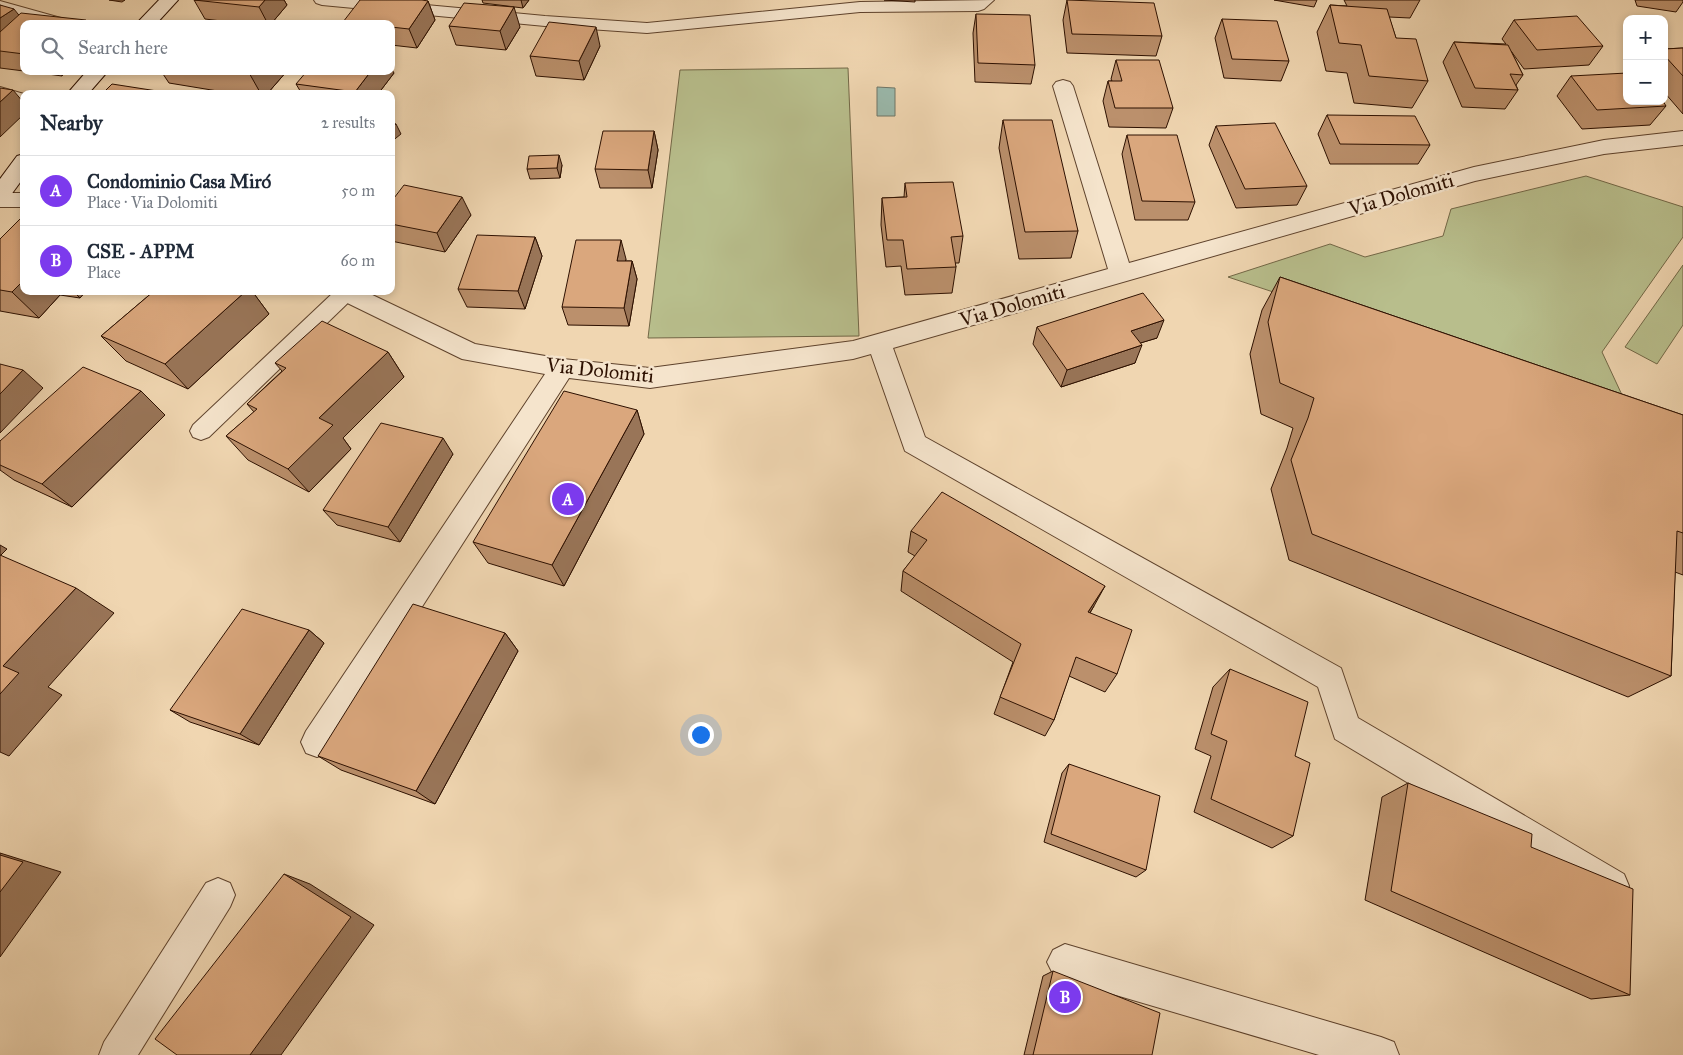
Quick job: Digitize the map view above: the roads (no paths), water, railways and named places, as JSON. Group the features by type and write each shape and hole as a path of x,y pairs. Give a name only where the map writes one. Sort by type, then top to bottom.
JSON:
{"street":[{"path":"149,20 169,0"},
{"path":"0,6 47,20"},
{"path":"81,90 94,75"},
{"path":"1063,86 1121,274"},
{"path":"0,93 20,99"},
{"name":"Via Dolomiti","path":"350,295 471,352 563,368 650,378 853,350 1474,174 1604,147 1683,138"},
{"path":"0,194 20,166"},
{"path":"0,200 20,200"},
{"path":"879,343 914,444 1330,678 1346,728 1620,892"},
{"path":"317,742 563,368"},
{"path":"117,1055 218,895"},
{"path":"1065,962 1381,1055"}],"lane":[{"path":"322,0 545,21 647,28 860,6 978,6 986,0"},
{"path":"201,431 341,295"}],"place":[{"name":"Condominio Casa Miró","path":"568,499"},
{"name":"CSE - APPM","path":"1065,997"}]}
